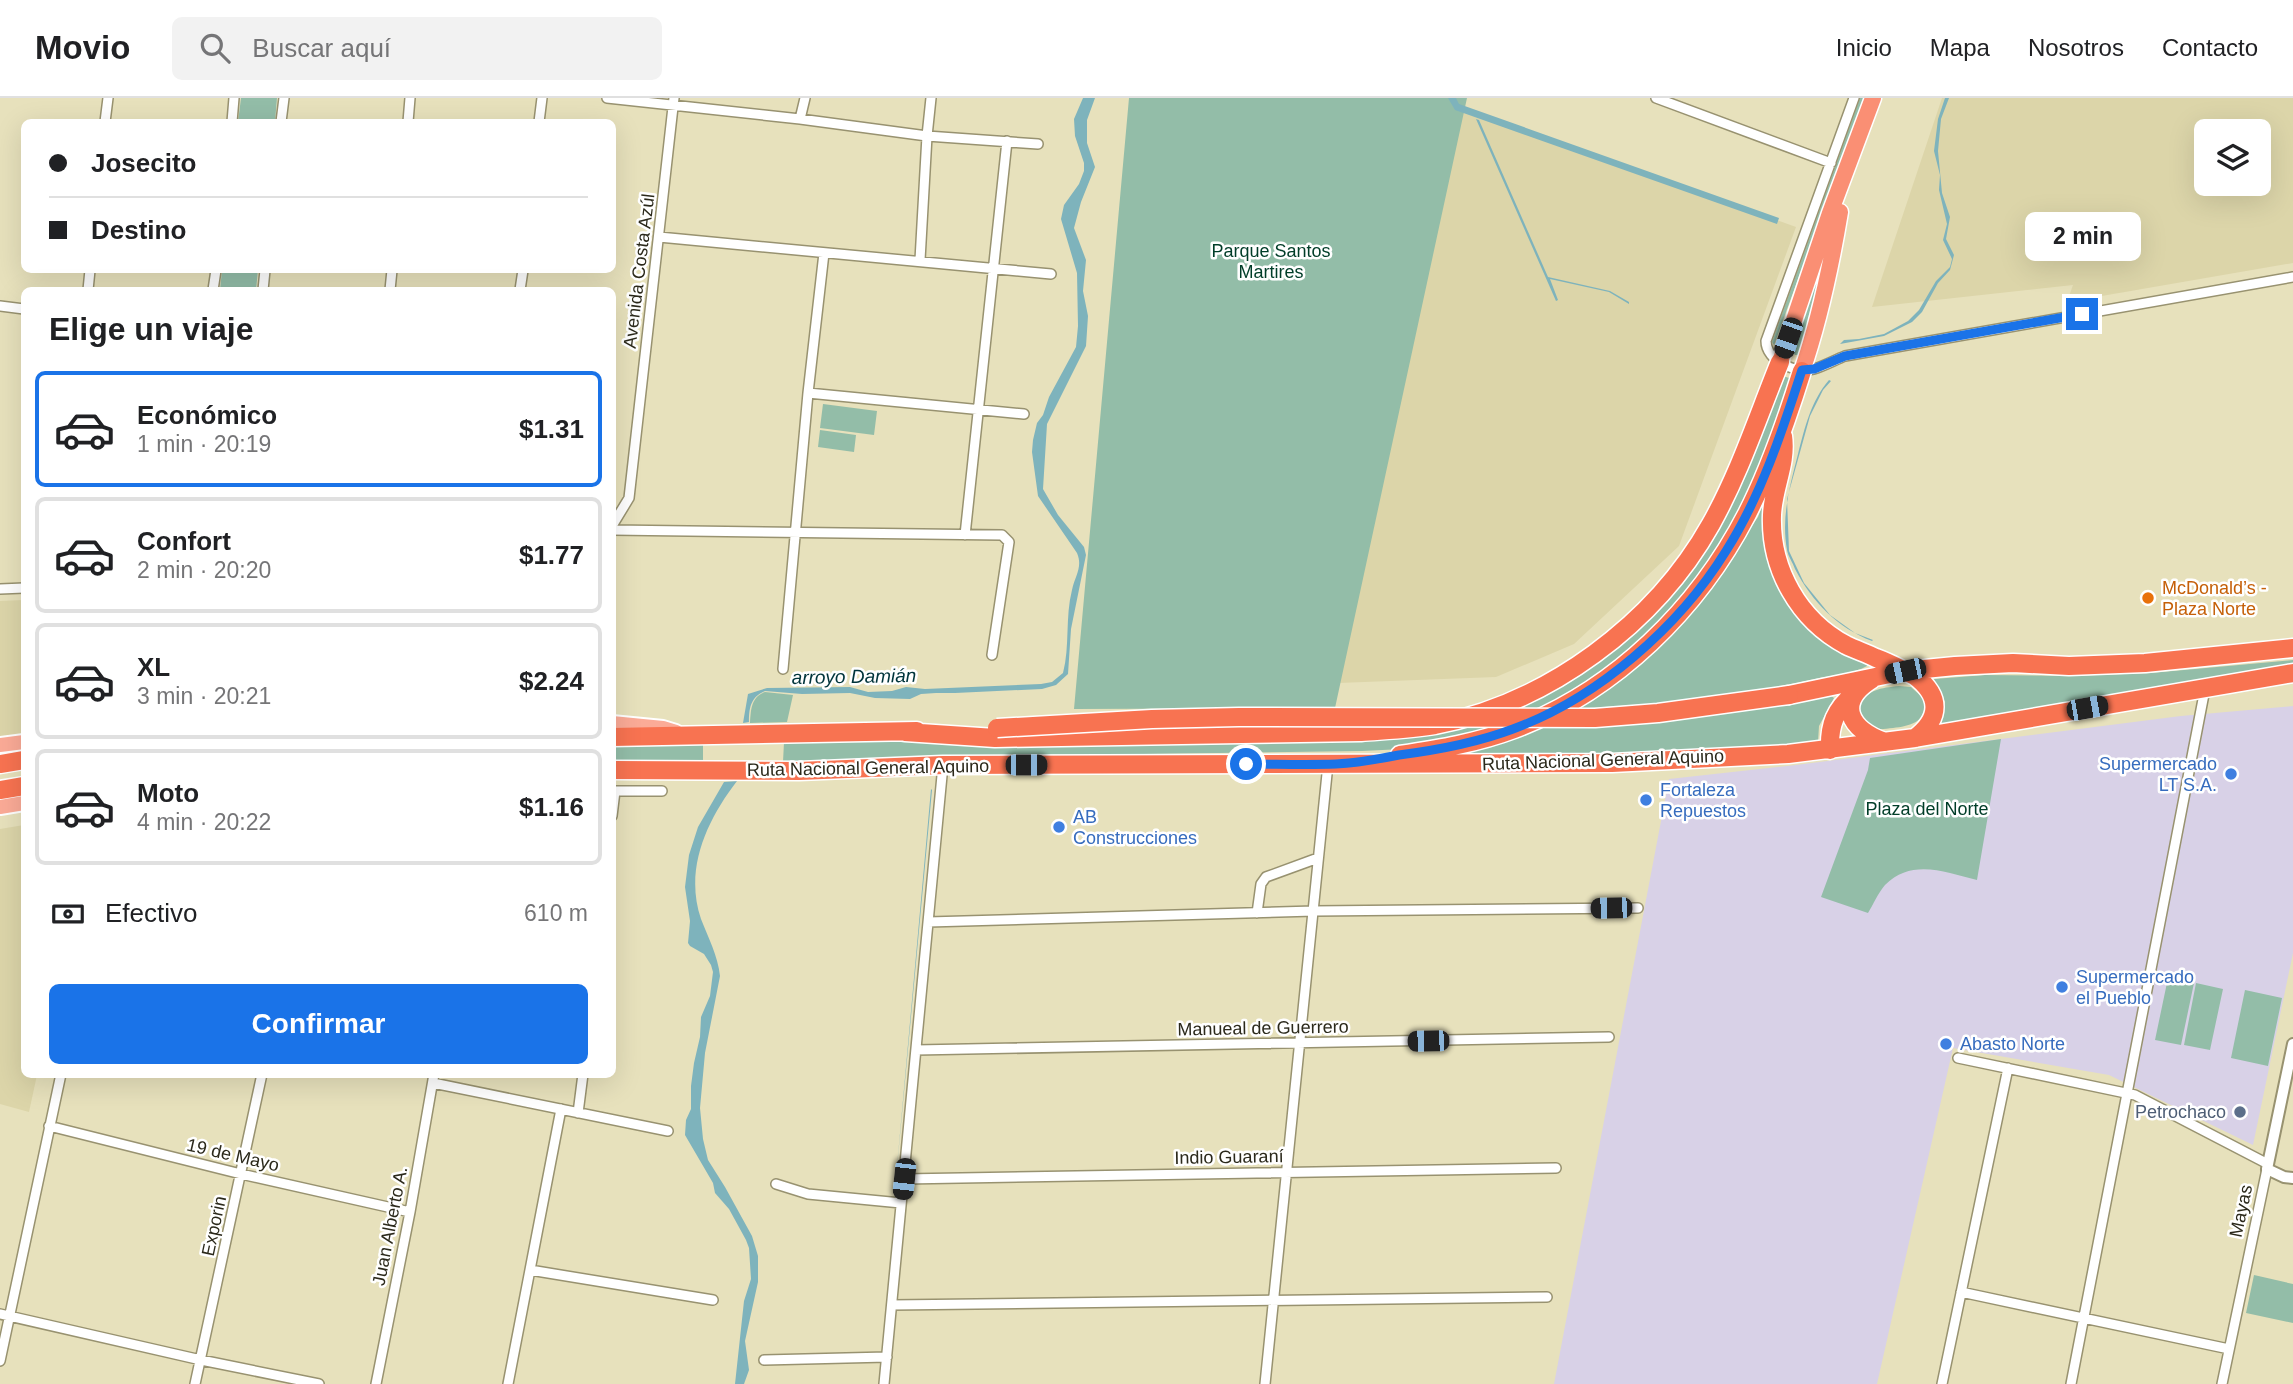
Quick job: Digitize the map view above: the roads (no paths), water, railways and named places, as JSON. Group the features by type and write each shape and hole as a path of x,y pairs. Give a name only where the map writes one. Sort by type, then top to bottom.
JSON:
{"highway":[{"path":"905,732 995,738 1401,730 1474,715 1508,702 1539,687 1604,647 1671,582 1701,542 1726,495 1780,362 1830,213 1873,98"},
{"path":"1333,764 1451,748 1513,730 1558,708 1618,669 1678,616 1726,551 1747,514 1783,429 1816,328 1833,256 1843,181"},
{"path":"1783,429 1786,451 1772,513 1772,535 1788,587 1805,612 1832,636 1926,684 1933,695 1936,708 1932,721 1925,731 1915,738"},
{"name":"Ruta Nacional General Aquino","path":"616,737 905,732 1239,717 1595,718 1658,713 1789,695 1905,671 2013,663 2058,666 2145,663 2291,650"},
{"name":"Ruta Nacional General Aquino","path":"616,770 799,771 943,765 1612,763 1830,750 1915,738 2293,673"},
{"path":"1830,750 1832,723 1842,705 1875,677"},
{"path":"1857,691 1851,703 1853,721 1868,736 1885,742"},
{"path":"616,785 638,770"},
{"path":"0,790 21,792"}],"main road":[{"path":"616,723 663,728 688,736"},
{"path":"0,745 21,742"},
{"path":"0,807 21,793"}],"street":[{"path":"105,119 107,98"},
{"path":"232,119 234,98"},
{"path":"281,119 284,98"},
{"path":"408,119 410,98"},
{"path":"539,119 542,98"},
{"path":"607,98 674,102 927,136 1038,144"},
{"path":"800,119 805,98"},
{"path":"920,260 931,98"},
{"path":"1656,98 1831,163"},
{"path":"1854,98 1766,341 1770,355 1780,362 1802,370 1814,369 1845,356 2293,277"},
{"name":"Avenida Costa Azúl","path":"616,521 629,498 674,102"},
{"path":"965,535 1007,141"},
{"path":"659,237 1051,274"},
{"path":"783,669 808,393 824,253"},
{"path":"0,306 21,309"},
{"path":"808,393 1024,414"},
{"path":"616,528 1002,535 1009,542 992,655"},
{"path":"0,589 21,588"},
{"path":"2071,1384 2125,1093 2206,687"},
{"path":"1265,1384 1318,858 1333,764"},
{"path":"884,1384 943,765"},
{"path":"616,787 662,792"},
{"path":"1257,912 1261,884 1266,877 1318,858"},
{"path":"928,922 1257,912 1638,908"},
{"name":"Manueal de Guerrero","path":"916,1050 1609,1037"},
{"name":"Mayas","path":"2222,1384 2293,1044"},
{"path":"1958,1058 2135,1095 2288,1178 2293,1186"},
{"path":"1942,1384 2008,1068"},
{"path":"0,1361 5,1315 60,1078"},
{"name":"Exporin","path":"195,1384 261,1078"},
{"path":"578,1113 582,1078"},
{"path":"434,1079 668,1131"},
{"name":"Juan Alberto A.","path":"376,1384 434,1079"},
{"path":"508,1384 561,1109"},
{"name":"19 de Mayo","path":"49,1126 241,1174 410,1212"},
{"name":"Indio Guaraní","path":"904,1179 1556,1168"},
{"path":"776,1184 808,1194 901,1203"},
{"path":"530,1270 713,1300"},
{"path":"1961,1292 2229,1349"},
{"path":"892,1305 1546,1297"},
{"path":"5,1315 319,1384"},
{"path":"764,1360 887,1357"}],"water":[{"path":"1083,98 1095,98 1087,120 1087,143 1095,167 1074,228 1086,260 1083,291 1088,316 1086,346 1047,424 1043,489 1058,515 1084,547 1086,555 1071,629 1068,674 1056,685 1042,689 921,694 910,699 875,698 850,693 802,694 765,691 753,700 749,722 743,723 748,694 767,688 850,687 868,692 892,691 906,687 925,689 1041,684 1052,682 1063,673 1070,600 1079,558 1038,496 1032,452 1037,423 1076,347 1077,273 1061,219 1064,205 1079,184 1084,171 1075,136 1074,119"},
{"path":"1448,98 1456,98 1459,104 1779,218 1777,224 1455,110"},
{"path":"1945,98 1949,98 1941,119 1938,151 1942,193 1950,217 1946,239 1954,255 1950,270 1938,283 1922,312 1912,322 1884,336 1840,344 1844,340 1884,334 1908,321 1919,310 1936,281 1950,267 1952,259 1943,240 1947,224 1934,151 1938,119"},
{"path":"1476,119 1479,120 1548,277 1610,291 1629,304 1609,292 1550,279 1558,300 1556,301"},
{"path":"1829,380 1831,381 1823,390 1810,416 1789,492 1809,415 1818,397"},
{"path":"1787,502 1789,551 1804,583 1830,615 1809,592 1788,555 1785,538"},
{"path":"737,781 708,829 701,846 695,882 701,919 715,954 720,976 705,1053 700,1108 703,1139 708,1160 752,1236 758,1256 758,1282 745,1341 749,1370 744,1384 735,1384 744,1301 751,1279 749,1248 729,1209 715,1193 713,1183 685,1135 686,1120 691,1109 691,1086 701,1017 710,996 713,972 704,954 688,943 690,921 685,887 689,855 698,827 724,782"},
{"path":"931,789 932,790 895,1189"}],"place":[{"name":"McDonald’s - Plaza Norte","path":"2148,598"},
{"name":"Supermercado LT S.A.","path":"2231,774"},
{"name":"Fortaleza Repuestos","path":"1646,800"},
{"name":"AB Construcciones","path":"1059,827"},
{"name":"Supermercado el Pueblo","path":"2062,987"},
{"name":"Abasto Norte","path":"1946,1044"},
{"name":"Petrochaco","path":"2240,1112"}],"park label":[{"name":"Parque Santos Martires","path":"1271,261"},
{"name":"Plaza del Norte","path":"1927,809"}],"water label":[{"name":"arroyo Damián","path":"854,676"}]}
